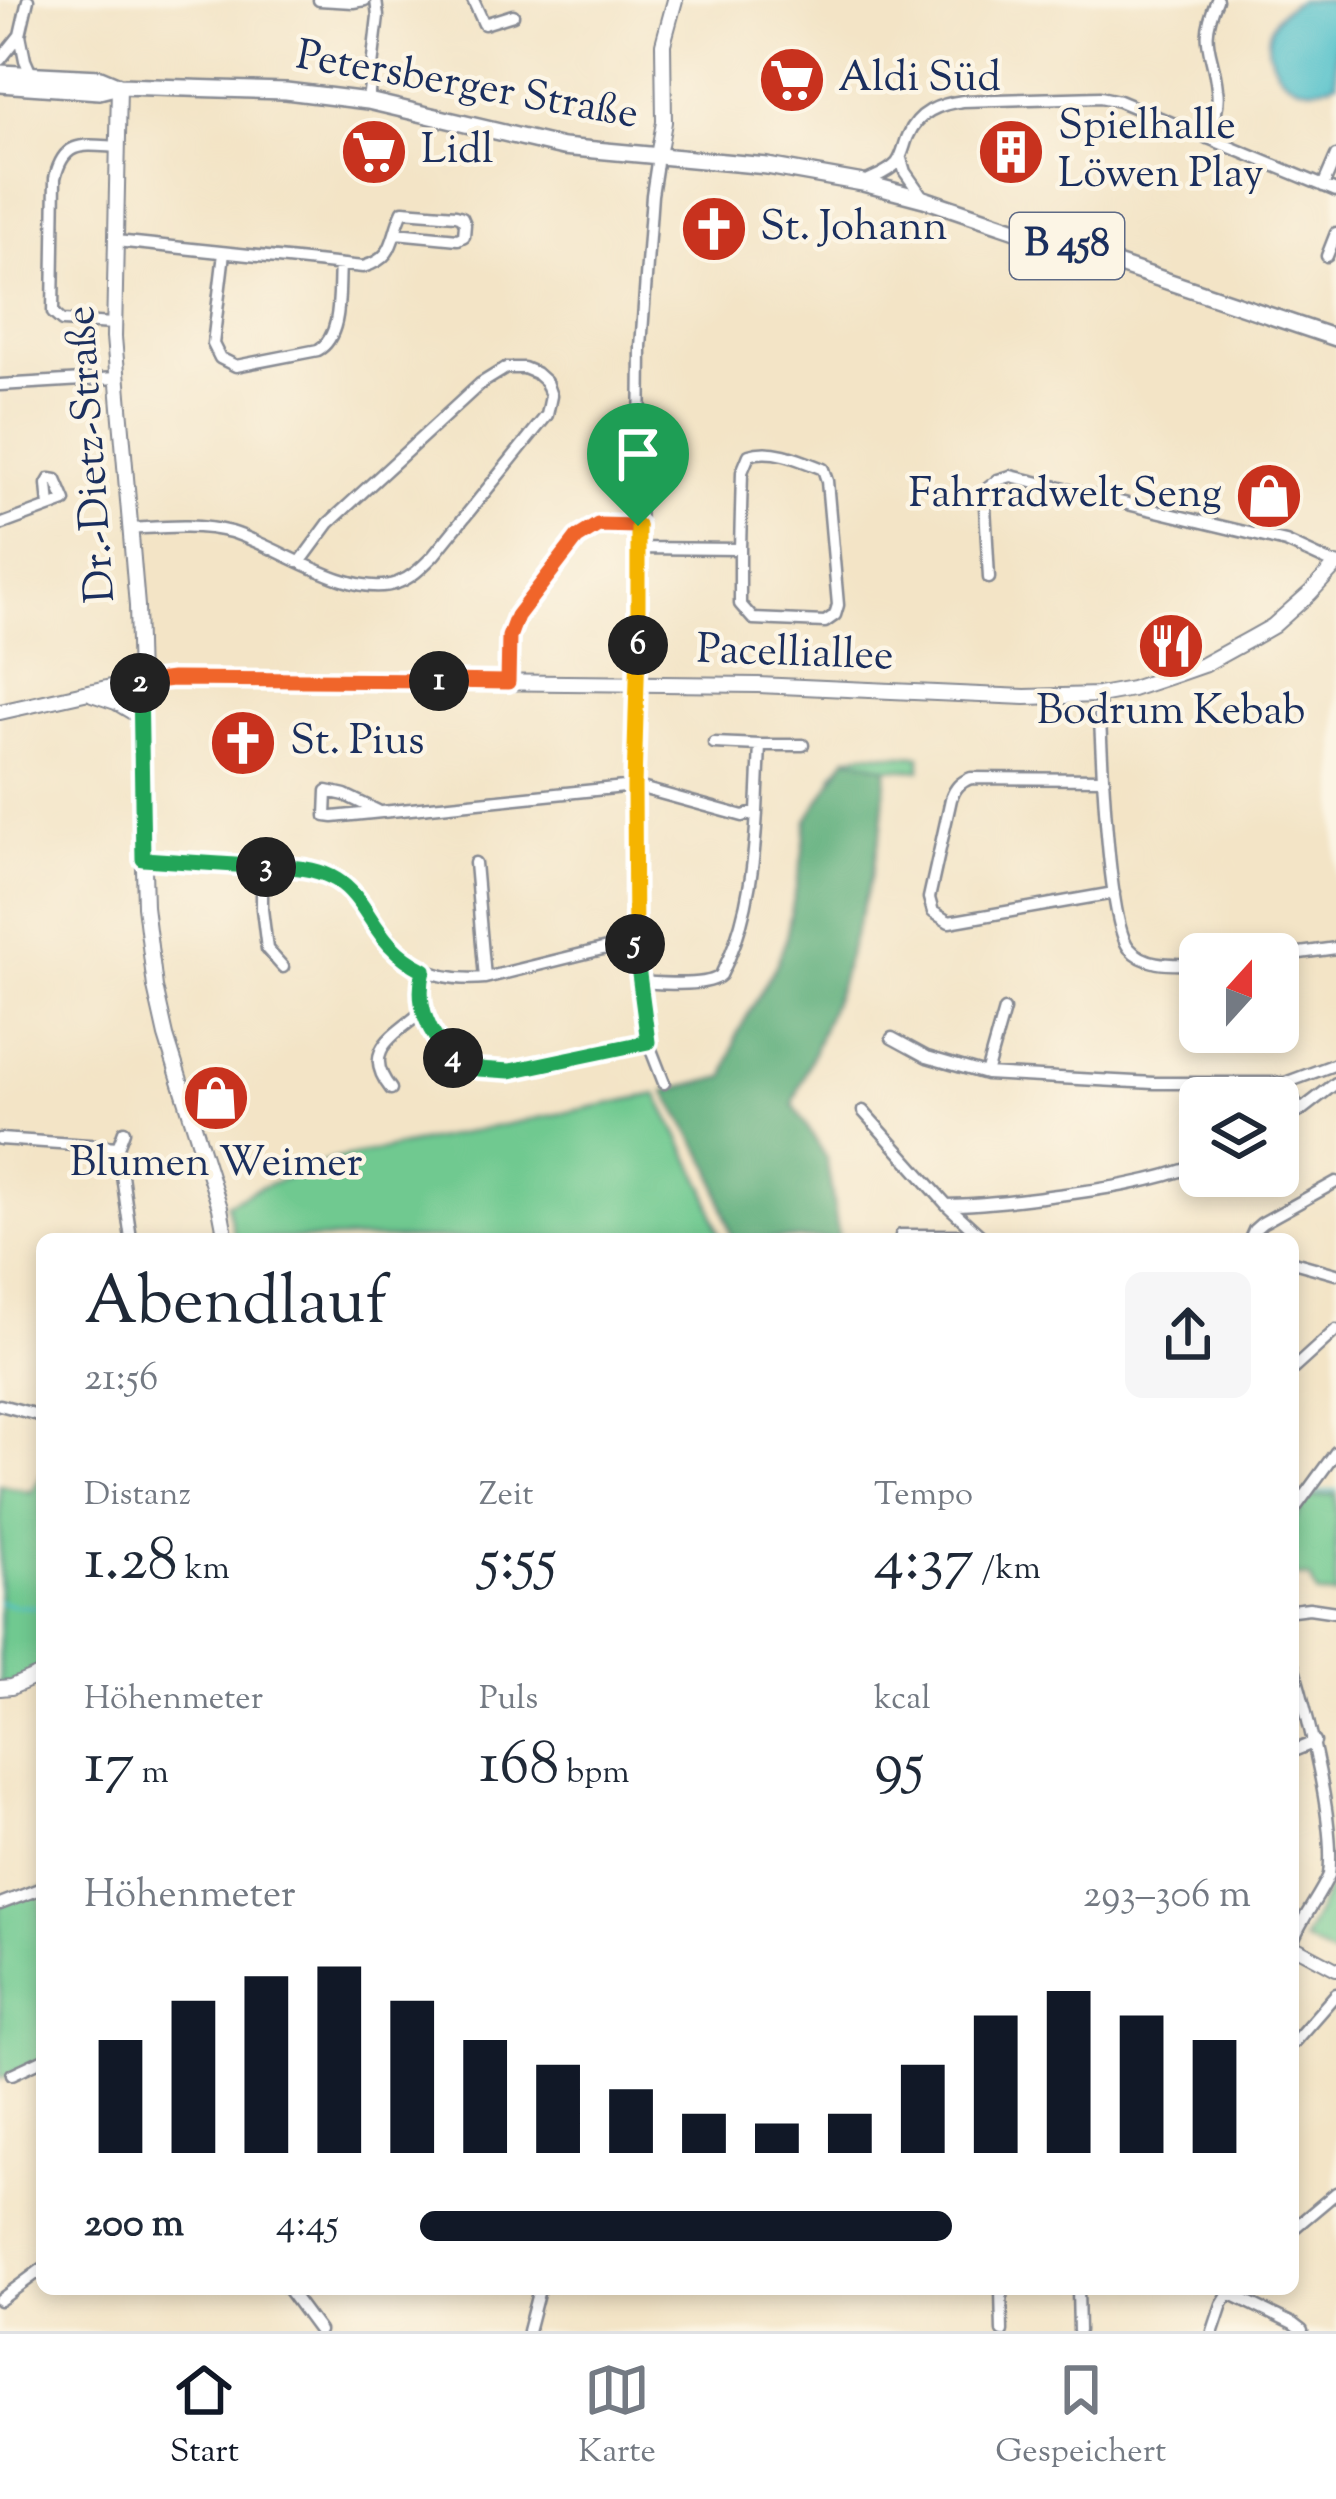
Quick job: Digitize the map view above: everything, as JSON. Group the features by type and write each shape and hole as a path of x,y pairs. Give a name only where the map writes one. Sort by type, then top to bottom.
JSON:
{"main road":[{"path":"658,155 664,122 663,44 675,0"},
{"name":"Petersberger Straße","path":"0,73 100,78 119,86"},
{"name":"Petersberger Straße","path":"0,84 99,92 119,86 286,91 368,101 556,146 658,155"},
{"name":"Dr.-Dietz-Straße","path":"119,86 114,324 136,606 145,906 157,1000 225,1233"},
{"name":"B 458","path":"658,155 767,166 924,199 1336,338"},
{"name":"Pacelliallee","path":"0,712 172,679 637,683 1025,697 1099,695 1203,665 1273,626 1336,565"},
{"path":"87,692 141,717"},
{"path":"0,1688 36,1677"}],"street":[{"path":"28,0 20,35 32,76"},
{"path":"320,0 364,0"},
{"path":"368,101 376,0"},
{"path":"473,0 484,24 512,16"},
{"path":"1207,138 1216,117 1218,92 1206,42 1217,0"},
{"path":"0,60 20,35"},
{"path":"863,183 901,159 909,132 920,118 941,105 963,101 1100,97 1142,109 1330,188 1336,156"},
{"path":"114,324 62,321 53,313 55,178 58,162 70,148 118,147"},
{"path":"658,155 641,347 635,941 648,1042 664,1083"},
{"path":"901,159 924,199"},
{"path":"116,242 363,267 390,250 401,213 408,210 460,216 465,224 464,236 458,239 396,232"},
{"path":"1327,256 1336,233"},
{"path":"224,253 214,344 220,358 236,366 328,344 334,329 340,265"},
{"path":"128,529 206,527 231,532 347,583 386,586 415,574 434,555 547,415 551,396 546,382 524,368 506,368 480,384 329,523 301,561"},
{"path":"0,385 116,378"},
{"path":"769,452 823,469 838,605 835,615 825,622 759,620 748,615 740,604 740,549 742,472 749,455 769,452"},
{"path":"989,578 988,488 1011,476 1286,542 1336,565"},
{"path":"0,524 49,507"},
{"path":"508,682 509,637 517,616 577,538 598,525 638,526"},
{"path":"637,548 740,549"},
{"path":"1099,695 1120,933 1130,950 1156,964 1179,964"},
{"path":"714,743 803,745"},
{"path":"638,982 710,981 722,974 736,941 754,863 760,745"},
{"path":"1104,779 965,780 951,799 929,898 933,912 949,922 1114,893"},
{"path":"378,811 327,791 326,816 346,817 634,786 743,816 757,812"},
{"path":"143,859 308,867 329,874 347,886 397,950 424,970 463,980 635,941"},
{"path":"476,863 485,978"},
{"path":"262,867 267,950 283,967"},
{"path":"1299,953 1336,948"},
{"path":"424,970 423,1011 434,1037 462,1063 510,1071 648,1042"},
{"path":"986,1074 1004,1010"},
{"path":"391,1089 380,1076 379,1054 385,1043 423,1011"},
{"path":"892,1038 927,1058 986,1074 1179,1083"},
{"path":"1299,1078 1336,1064"},
{"path":"1300,1111 1336,1083"},
{"path":"863,1112 978,1233"},
{"path":"124,1131 118,1147 130,1233"},
{"path":"0,1138 118,1147"},
{"path":"947,1204 982,1205 1115,1188 1179,1172"},
{"path":"1253,1233 1262,1223 1336,1182"},
{"path":"978,1233 982,1205"},
{"path":"1299,1264 1336,1274"},
{"path":"1299,1364 1336,1330"},
{"path":"0,1405 36,1414"},
{"path":"1299,1496 1336,1452"},
{"path":"1299,1609 1336,1612"},
{"path":"1299,1686 1335,1819 1330,1874 1299,1925"},
{"path":"1299,1748 1315,1742"},
{"path":"0,1904 36,1890"},
{"path":"1299,1947 1336,1969"},
{"path":"1299,2036 1336,1994"},
{"path":"12,2074 36,2063"},
{"path":"1299,2224 1336,2193"},
{"path":"0,2300 36,2273"},
{"path":"293,2295 312,2328"},
{"path":"528,2331 537,2295"},
{"path":"1001,2295 1002,2331"},
{"path":"1078,2295 1079,2331"},
{"path":"1213,2331 1228,2295"},
{"path":"1238,2295 1302,2331"}],"green space":[{"path":"865,753 920,756 920,770 887,768 883,808 833,775 847,757"},
{"path":"847,757 887,768 871,878 839,987 793,1104 826,1157 838,1233 730,1233 712,1169 665,1091 725,1077 737,1034 785,942 807,820"},
{"path":"657,1094 705,1188 718,1233 234,1233 227,1204 330,1160"},
{"path":"36,1484 36,1676 0,1688 0,1485 31,1492"},
{"path":"1336,1494 1336,1596 1317,1594 1310,1578 1299,1577 1299,1513 1307,1498"},
{"path":"1336,1874 1336,1958 1303,1940"},
{"path":"36,1890 36,2063 0,2079 0,1904"}],"water":[{"path":"1301,0 1336,4 1336,82 1315,88 1297,85 1282,76 1272,61 1271,27 1282,12"}],"waterway":[{"path":"1315,1493 1336,1490"},
{"path":"0,1602 36,1607"}],"place":[{"name":"Aldi Süd","path":"792,80"},
{"name":"Lidl","path":"374,152"},
{"name":"Spielhalle Löwen Play","path":"1011,152"},
{"name":"St. Johann","path":"714,229"},
{"name":"Fahrradwelt Seng","path":"1269,496"},
{"name":"Bodrum Kebab","path":"1171,646"},
{"name":"St. Pius","path":"243,743"},
{"name":"Blumen Weimer","path":"216,1098"}],"route":[{"path":"598,525 638,526 635,941 648,1042 510,1071 462,1063 444,1049 427,1023 421,991 424,970 397,950 347,886 329,874 308,867 143,859 140,682 508,682 509,637 517,616 577,538 598,525"}]}
